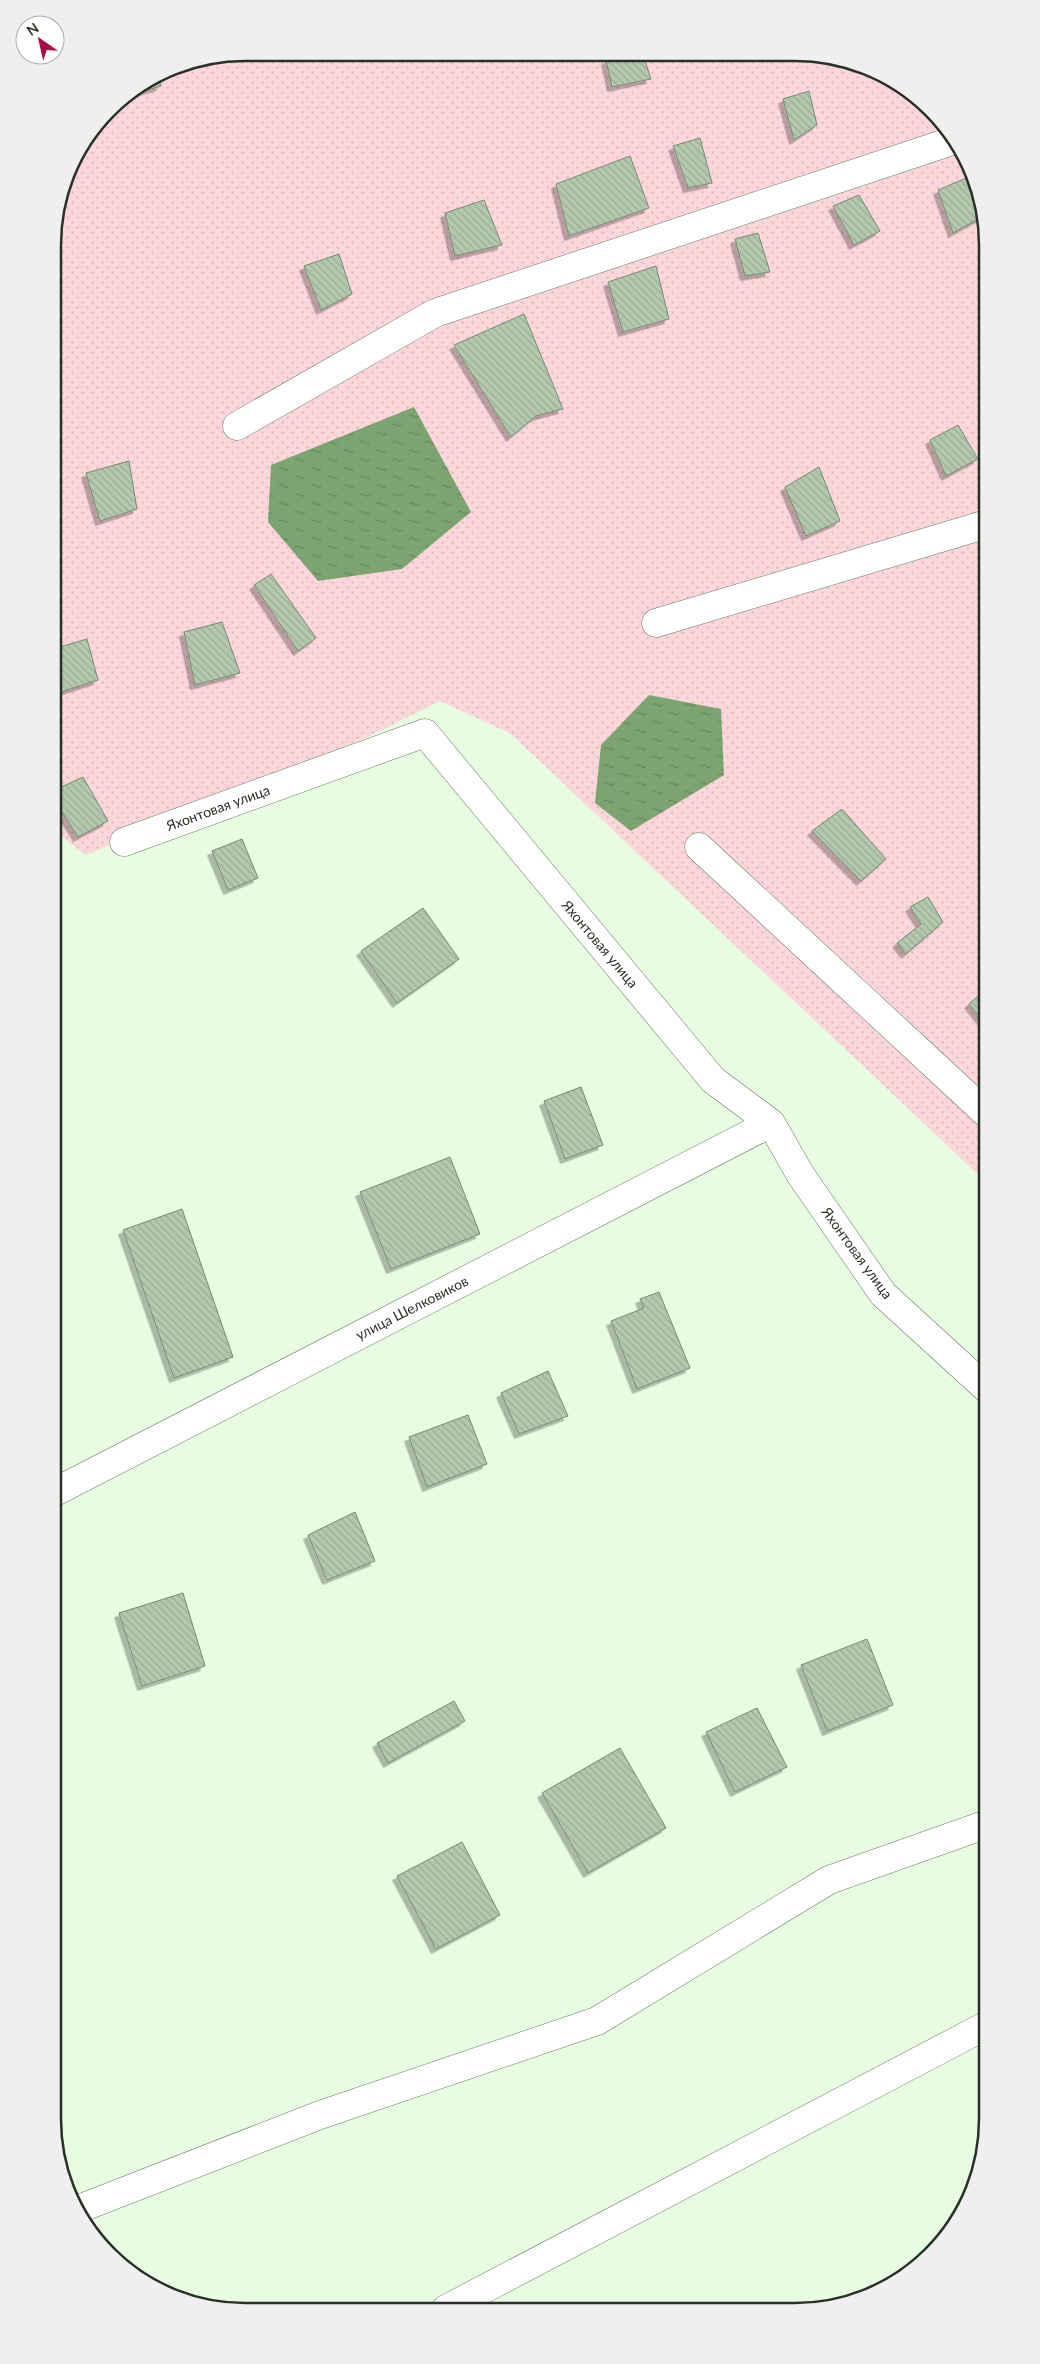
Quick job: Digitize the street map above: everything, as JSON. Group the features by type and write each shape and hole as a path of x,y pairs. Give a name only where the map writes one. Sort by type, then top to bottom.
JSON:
{"street":[{"path":"237,426 435,313 948,142"},
{"path":"656,623 979,527"},
{"name":"Яхонтовая улица","path":"124,842 425,733 713,1080 771,1123 800,1174 883,1294 979,1382"},
{"path":"699,847 979,1107"},
{"name":"улица Шелковиков","path":"61,1488 771,1123"},
{"path":"84,2207 320,2115 597,2021 828,1880 979,1827"},
{"path":"457,2303 979,2029"}],"shaded area":[{"path":"245,61 795,61 831,65 854,71 876,80 907,99 941,133 960,164 969,186 975,209 979,245 979,1175 511,734 440,701 374,734 86,855 61,836 61,245 65,209 71,186 80,164 99,133 133,99 164,80 186,71 209,65"}],"water":[{"path":"414,407 471,512 402,569 318,581 268,522 271,465"},
{"path":"649,695 721,709 724,775 631,831 595,803 601,745"}],"building":[{"path":"606,61 645,61 651,79 612,87"},
{"path":"160,82 161,86 145,91"},
{"path":"809,91 817,125 794,140 783,99"},
{"path":"700,138 712,183 688,188 673,146"},
{"path":"630,156 649,208 569,236 556,184"},
{"path":"966,178 977,220 953,233 938,190"},
{"path":"859,195 880,231 854,245 833,206"},
{"path":"484,200 502,245 455,256 445,213"},
{"path":"758,233 770,272 745,276 735,239"},
{"path":"339,254 352,294 321,310 304,266"},
{"path":"656,266 669,319 623,332 608,282"},
{"path":"524,314 563,409 536,416 511,437 454,345"},
{"path":"958,425 978,459 946,476 930,440"},
{"path":"129,461 137,509 100,521 86,473"},
{"path":"819,467 840,521 806,536 785,487"},
{"path":"271,574 316,638 298,651 254,585"},
{"path":"222,622 240,673 195,685 184,632"},
{"path":"87,639 98,680 61,692 61,647"},
{"path":"83,777 108,821 78,837 61,810 61,787"},
{"path":"842,809 886,859 861,881 812,831"},
{"path":"242,839 258,878 228,890 212,851"},
{"path":"928,897 943,922 906,954 897,943 921,924 910,907"},
{"path":"423,908 459,959 397,1003 361,951"},
{"path":"979,995 979,1016 969,1004"},
{"path":"581,1087 603,1145 565,1159 544,1101"},
{"path":"450,1157 480,1234 391,1269 360,1192"},
{"path":"182,1209 233,1357 174,1378 123,1230"},
{"path":"659,1292 690,1368 637,1389 611,1321 644,1308 640,1299"},
{"path":"548,1371 568,1416 519,1434 501,1393"},
{"path":"468,1415 487,1464 427,1487 409,1437"},
{"path":"355,1512 375,1561 327,1580 308,1535"},
{"path":"183,1593 205,1666 142,1686 119,1613"},
{"path":"867,1639 893,1705 827,1731 801,1665"},
{"path":"454,1701 465,1721 388,1763 377,1743"},
{"path":"757,1708 787,1767 735,1792 706,1732"},
{"path":"620,1748 666,1828 588,1873 542,1793"},
{"path":"462,1842 500,1915 436,1949 397,1876"}]}
